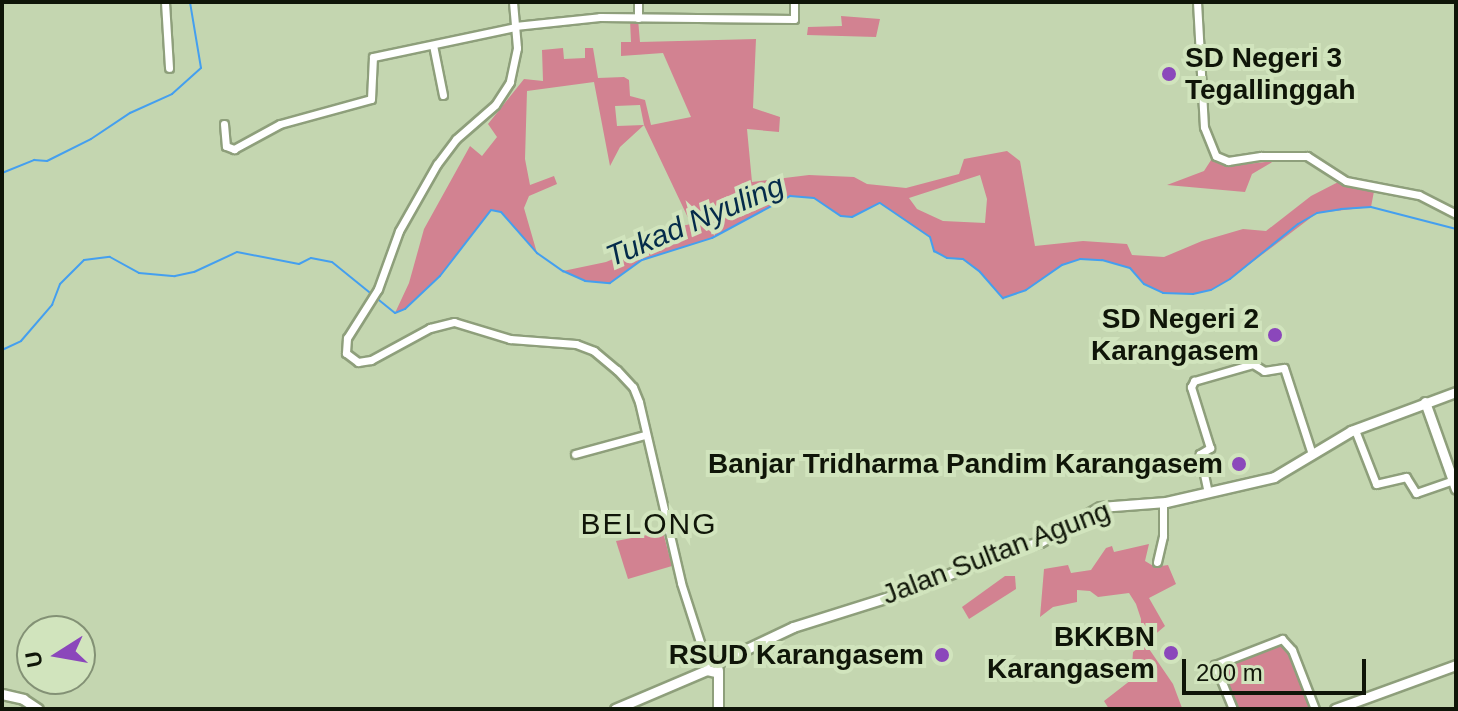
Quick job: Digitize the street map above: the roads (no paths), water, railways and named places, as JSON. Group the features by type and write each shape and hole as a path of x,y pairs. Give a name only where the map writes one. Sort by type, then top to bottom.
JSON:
{"street":[{"path":"165,2 169,68"},
{"path":"513,2 516,60 510,82 495,105 456,139 437,164 399,231 378,289 346,344 346,353 356,362 371,360 430,328 454,322 510,339 576,344 594,351 628,380 639,402 681,583 712,666 718,709"},
{"path":"638,2 638,18"},
{"path":"224,124 226,146 234,149 280,124 371,99 371,58 515,26 562,19 794,19 794,2"},
{"path":"1197,2 1204,127 1216,156 1228,161 1261,156 1307,156 1346,181 1419,195 1456,214"},
{"path":"433,45 443,95"},
{"path":"1208,493 1200,454 1210,448 1191,387 1194,381 1253,364 1264,371 1284,368 1312,454"},
{"name":"Jalan Sultan Agung","path":"615,709 793,627 908,591 984,559 1030,546 1100,507 1163,502 1274,477 1355,430 1456,392"},
{"path":"1355,430 1376,484 1406,477 1416,493 1454,485 1425,402"},
{"path":"575,454 645,435"},
{"path":"1157,562 1163,536 1163,502"},
{"path":"1233,709 1215,665 1282,639 1292,650 1315,709"},
{"path":"1335,709 1352,706 1456,665"},
{"path":"2,694 23,699 38,709"}],"waterway":[{"path":"2,173 34,160 47,161 91,139 130,113 172,94 201,68 190,2"},
{"name":"Tukad Nyuling","path":"2,350 21,341 52,305 60,284 84,260 110,257 139,273 175,276 194,272 237,252 299,264 311,258 332,262 395,313 405,309 440,276 491,210 501,212 537,253 563,271 585,281 610,283 642,260 712,238 790,196 814,198 841,216 852,217 880,203 930,237 934,251 947,258 963,259 980,272 1003,298 1026,290 1062,265 1080,259 1102,260 1130,268 1144,284 1163,293 1193,294 1211,290 1230,279 1298,224 1317,213 1341,209 1371,207 1456,229"}],"place":[{"name":"SD Negeri 3 Tegallinggah","path":"1169,74"},
{"name":"SD Negeri 2 Karangasem","path":"1275,335"},
{"name":"Banjar Tridharma Pandim Karangasem","path":"1239,464"},
{"name":"BKKBN Karangasem","path":"1171,653"},
{"name":"RSUD Karangasem","path":"942,655"}],"district":[{"name":"BELONG","path":"649,524"}]}
